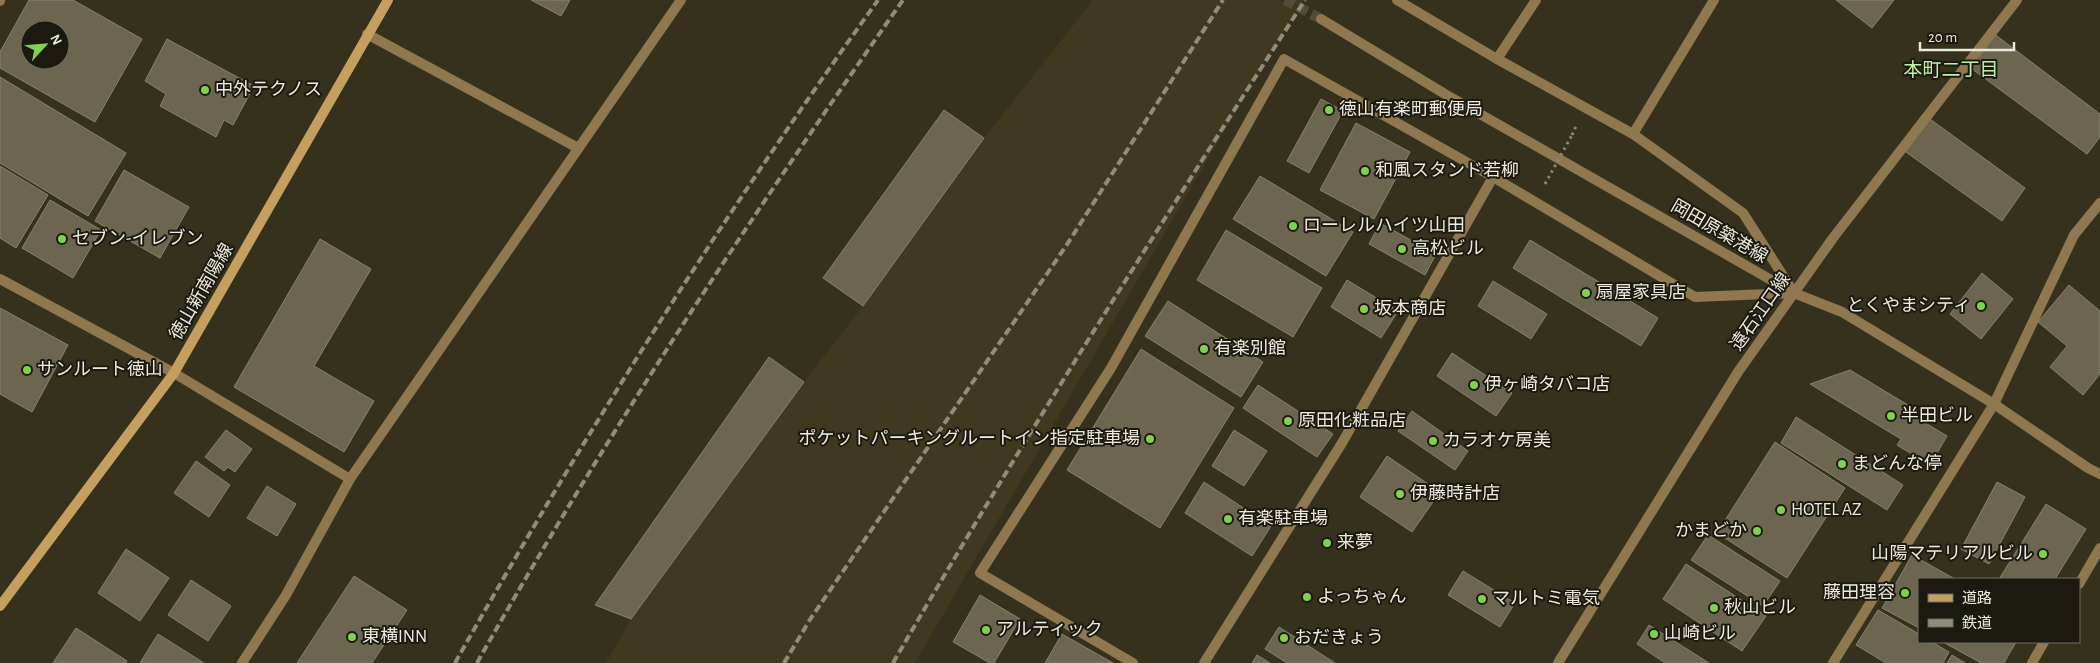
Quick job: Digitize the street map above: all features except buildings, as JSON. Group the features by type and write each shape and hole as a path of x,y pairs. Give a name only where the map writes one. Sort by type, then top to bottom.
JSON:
{"main road":[{"name":"徳山新南陽線","path":"0,606 174,373 388,0"}],"street":[{"path":"242,663 286,595 350,479 681,0"},
{"path":"1397,0 1497,59 1633,134 1743,214 1794,293"},
{"path":"1497,59 1536,0"},
{"path":"1633,134 1714,0"},
{"name":"遠石江口線","path":"1558,663 1738,372 1839,230 2017,0"},
{"name":"岡田原築港線","path":"1321,19 1453,99 1794,293 1842,312 1994,404 2088,468 2100,474"},
{"path":"367,34 578,148"},
{"path":"1133,663 980,572 1111,368 1284,59 1493,177 1695,296 1794,293"},
{"path":"1204,663 1342,443 1493,177"},
{"path":"1834,663 1994,404 2074,235 2100,203"},
{"path":"0,279 174,373 350,479"},
{"path":"2080,582 2100,548"},
{"path":"2032,663 2043,643"}],"path":[{"path":"1545,184 1572,135"}],"shaded area":[{"path":"1093,0 1306,0 1270,52 915,663 606,663 631,619 804,382 863,306 984,138"}],"tunnel":[{"path":"1285,0 1321,19"}],"railway":[{"path":"455,663 504,577 605,409 711,243 821,80 878,0"},
{"path":"477,663 577,493 682,326 791,162 903,0"},
{"path":"784,663 811,618 1066,246 1223,0"},
{"path":"893,663 1043,412 1305,0"}],"place":[{"name":"中外テクノス","path":"205,90"},
{"name":"徳山有楽町郵便局","path":"1329,110"},
{"name":"和風スタンド若柳","path":"1365,171"},
{"name":"ローレルハイツ山田","path":"1293,226"},
{"name":"セブン-イレブン","path":"62,239"},
{"name":"高松ビル","path":"1402,249"},
{"name":"扇屋家具店","path":"1586,293"},
{"name":"とくやまシティ","path":"1981,306"},
{"name":"坂本商店","path":"1364,309"},
{"name":"有楽別館","path":"1204,349"},
{"name":"サンルート徳山","path":"27,370"},
{"name":"伊ヶ崎タバコ店","path":"1474,385"},
{"name":"半田ビル","path":"1891,416"},
{"name":"原田化粧品店","path":"1288,421"},
{"name":"ポケットパーキングルートイン指定駐車場","path":"1150,439"},
{"name":"カラオケ房美","path":"1433,441"},
{"name":"まどんな停","path":"1842,464"},
{"name":"伊藤時計店","path":"1400,494"},
{"name":"HOTEL AZ","path":"1781,510"},
{"name":"有楽駐車場","path":"1228,519"},
{"name":"かまどか","path":"1757,531"},
{"name":"来夢","path":"1327,543"},
{"name":"山陽マテリアルビル","path":"2043,554"},
{"name":"藤田理容","path":"1905,593"},
{"name":"よっちゃん","path":"1307,597"},
{"name":"マルトミ電気","path":"1482,599"},
{"name":"秋山ビル","path":"1714,608"},
{"name":"アルティック","path":"986,630"},
{"name":"山崎ビル","path":"1654,634"},
{"name":"東横INN","path":"352,637"},
{"name":"おだきょう","path":"1284,638"}],"district":[{"name":"本町二丁目","path":"1951,70"}]}
